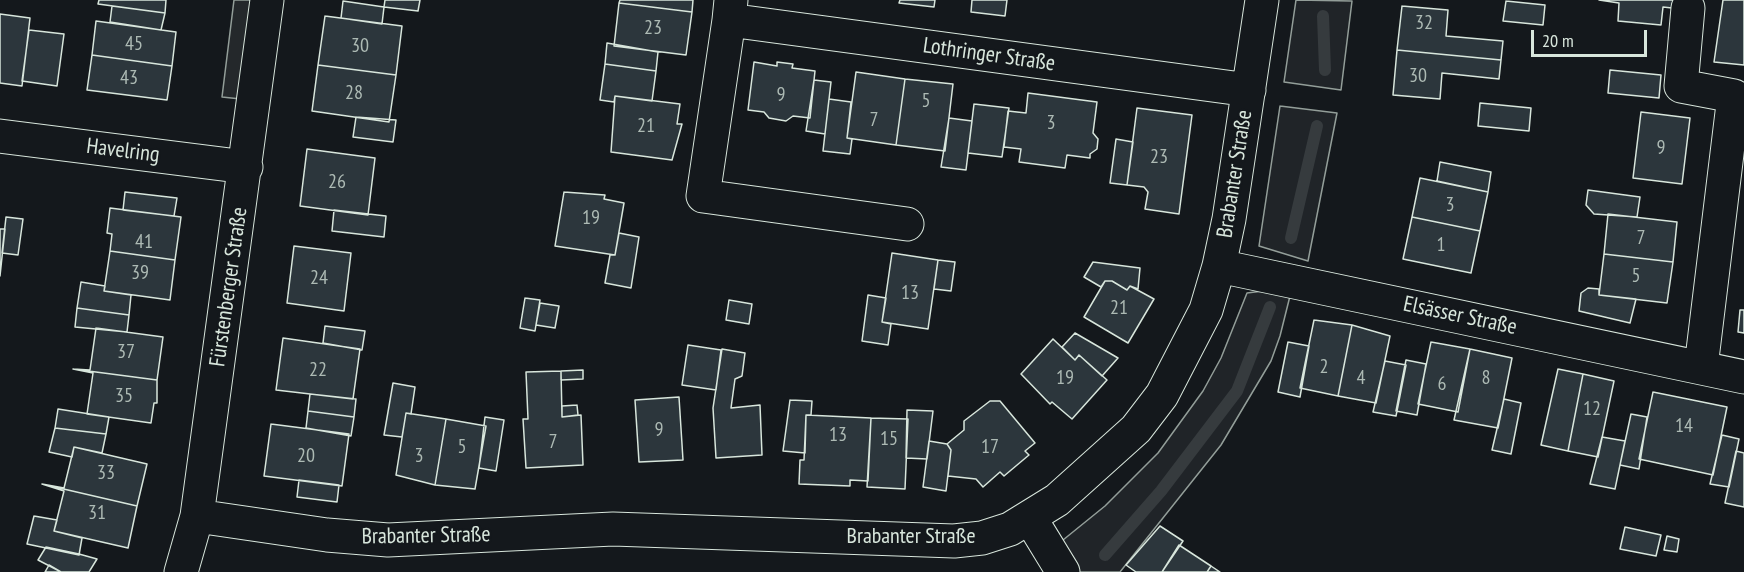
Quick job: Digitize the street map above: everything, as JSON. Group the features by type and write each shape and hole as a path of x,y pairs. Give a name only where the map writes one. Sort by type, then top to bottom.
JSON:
{"street":[{"name":"Fürstenberger Straße","path":"181,572 198,516 267,0"},
{"name":"Brabanter Straße","path":"198,516 327,535 388,540 613,529 954,541 982,538 1010,529 1057,500 1136,429 1162,395 1206,310 1219,266 1262,0"},
{"path":"1688,8 1681,86 1734,96 1701,367"},
{"name":"Lothringer Straße","path":"907,224 703,196 730,10 1249,90"},
{"name":"Havelring","path":"0,136 246,167"},
{"name":"Elsässer Straße","path":"1219,266 1744,377"},
{"path":"1030,518 1063,572"}],"shaded area":[{"path":"234,0 262,0 250,100 222,97"},
{"path":"1296,0 1352,1 1341,90 1284,82"},
{"path":"1280,106 1337,113 1308,261 1259,246"},
{"path":"1263,291 1290,296 1280,336 1271,361 1221,445 1120,572 1079,572 1069,558 1063,540 1105,506 1158,453 1203,391 1221,358 1247,293"}],"building":[{"path":"99,0 166,0 165,13 98,4"},
{"path":"385,0 420,0 418,11 384,7"},
{"path":"620,0 693,0 692,12 619,3"},
{"path":"900,0 935,0 934,7 899,3"},
{"path":"972,0 1007,0 1005,16 971,12"},
{"path":"1599,0 1673,0 1672,8 1663,7 1661,25 1618,21 1619,3"},
{"path":"1723,0 1744,0 1744,65 1714,62"},
{"path":"343,1 384,7 382,24 341,18"},
{"path":"1506,1 1545,5 1543,25 1503,21"},
{"path":"619,3 692,12 686,55 614,46"},
{"path":"112,6 165,13 161,30 110,22"},
{"path":"1402,6 1448,10 1446,36 1503,41 1501,60 1397,50"},
{"path":"0,14 30,18 22,86 0,83"},
{"path":"325,16 402,26 396,75 318,65"},
{"path":"96,21 176,32 172,66 92,55"},
{"path":"29,30 64,34 57,86 22,81"},
{"path":"607,43 658,52 656,71 605,64"},
{"path":"1397,50 1501,60 1499,79 1442,73 1440,99 1393,95"},
{"path":"92,55 172,66 167,100 87,90"},
{"path":"754,62 777,66 777,62 793,64 792,68 815,71 810,118 793,116 786,121 769,118 764,112 748,110"},
{"path":"605,64 656,71 652,101 615,96 614,102 600,100"},
{"path":"318,65 396,75 389,122 312,111"},
{"path":"1610,70 1661,75 1659,98 1608,93"},
{"path":"856,72 905,79 896,145 847,138"},
{"path":"905,79 953,84 945,151 896,145"},
{"path":"814,80 831,82 825,134 806,131"},
{"path":"1028,93 1097,102 1093,133 1098,139 1097,149 1090,154 1090,158 1067,155 1065,168 1019,162 1021,149 1004,147 1008,111 1026,113"},
{"path":"615,96 680,104 677,124 682,124 672,160 611,152"},
{"path":"829,99 851,102 847,138 852,139 850,154 823,151"},
{"path":"1480,103 1531,108 1529,131 1478,126"},
{"path":"974,104 1009,108 1002,157 968,153"},
{"path":"1137,108 1192,115 1179,214 1145,209 1148,192 1144,187 1127,185"},
{"path":"1641,112 1690,118 1682,184 1633,178"},
{"path":"356,117 396,120 393,142 353,137"},
{"path":"949,118 972,121 966,170 941,167"},
{"path":"1116,139 1133,142 1127,185 1110,183"},
{"path":"307,149 375,158 368,215 300,206"},
{"path":"1440,162 1491,172 1488,192 1437,181"},
{"path":"1420,178 1488,192 1480,231 1412,217"},
{"path":"1588,190 1640,197 1637,217 1594,214 1586,205"},
{"path":"125,192 177,198 174,216 123,210"},
{"path":"564,192 605,195 604,199 624,203 615,255 555,246"},
{"path":"110,208 181,217 175,260 110,251 112,234 107,233"},
{"path":"334,210 386,216 384,237 332,231"},
{"path":"1608,214 1677,222 1673,262 1604,254"},
{"path":"6,217 23,219 18,255 2,253"},
{"path":"1412,217 1480,231 1471,273 1403,259"},
{"path":"0,229 5,229 0,276"},
{"path":"619,233 639,237 631,288 605,283 610,255 615,255"},
{"path":"294,246 351,253 344,311 287,303"},
{"path":"110,251 175,260 170,300 104,291"},
{"path":"892,253 938,260 928,329 882,322"},
{"path":"1604,254 1673,262 1667,303 1599,295"},
{"path":"938,260 955,262 951,291 934,289"},
{"path":"1093,262 1140,268 1138,289 1130,286 1127,290 1112,281 1105,281 1101,287 1084,277"},
{"path":"1105,281 1112,281 1127,290 1130,286 1154,299 1128,343 1084,317"},
{"path":"81,282 105,286 104,291 131,295 129,315 77,308"},
{"path":"1588,288 1599,289 1599,295 1636,299 1630,323 1579,311 1581,293"},
{"path":"868,295 886,298 882,322 891,324 888,345 862,341"},
{"path":"525,298 540,300 535,331 520,328"},
{"path":"729,300 752,304 749,324 726,320"},
{"path":"540,303 559,306 555,328 536,325"},
{"path":"77,308 129,315 127,332 75,327"},
{"path":"1740,310 1744,310 1744,333 1738,332"},
{"path":"1314,320 1352,325 1338,396 1300,388"},
{"path":"1352,325 1390,336 1376,403 1338,396"},
{"path":"325,326 365,331 362,350 323,343"},
{"path":"96,328 163,337 157,380 73,369 90,370"},
{"path":"1075,333 1118,358 1102,376 1079,355 1075,360 1062,347"},
{"path":"283,338 360,349 353,399 276,390"},
{"path":"1053,339 1075,360 1079,355 1107,380 1072,419 1052,402 1050,404 1021,374"},
{"path":"1288,342 1309,346 1300,397 1278,392"},
{"path":"1431,342 1470,349 1458,412 1418,404"},
{"path":"688,345 721,350 716,390 682,385"},
{"path":"722,349 745,353 742,376 735,379 731,408 760,405 762,455 716,458 713,408"},
{"path":"1470,349 1512,358 1498,428 1454,420"},
{"path":"1406,360 1426,364 1417,415 1396,411"},
{"path":"1385,361 1406,365 1396,416 1373,412"},
{"path":"73,369 157,380 157,403 154,403 151,423 87,414 93,373"},
{"path":"1558,369 1583,374 1568,451 1541,445"},
{"path":"583,370 583,379 561,380 561,371"},
{"path":"561,371 562,417 581,415 583,465 526,468 523,419 528,419 526,372"},
{"path":"1583,374 1614,381 1598,457 1568,451"},
{"path":"393,383 415,387 411,414 406,413 402,437 384,435"},
{"path":"1653,392 1727,407 1713,475 1639,459"},
{"path":"310,394 356,399 354,417 308,411"},
{"path":"679,397 683,460 639,462 635,400"},
{"path":"1504,399 1521,403 1511,454 1492,450"},
{"path":"790,400 812,401 811,415 806,415 805,453 783,451"},
{"path":"990,401 1000,401 1035,443 1025,451 1029,455 1004,476 1000,472 983,487 976,479 948,476 951,450 947,444 964,430 964,421"},
{"path":"577,405 578,415 562,417 562,406"},
{"path":"58,409 109,417 106,434 55,428"},
{"path":"907,410 933,411 927,459 906,458"},
{"path":"308,411 354,417 351,436 306,428"},
{"path":"406,413 446,419 435,485 396,475"},
{"path":"1631,414 1647,417 1639,469 1620,465"},
{"path":"806,415 871,418 868,481 850,480 850,486 799,484 800,460 804,460"},
{"path":"485,417 504,420 496,471 479,468"},
{"path":"871,418 908,419 905,489 867,487"},
{"path":"446,419 486,426 475,489 435,485"},
{"path":"271,424 349,434 342,486 264,476"},
{"path":"55,428 106,434 102,453 74,447 72,457 49,452"},
{"path":"1722,435 1739,439 1729,487 1710,484"},
{"path":"1602,437 1625,441 1615,489 1590,484"},
{"path":"929,441 947,444 951,450 946,491 923,487"},
{"path":"74,447 147,464 137,506 42,484 64,488"},
{"path":"1736,451 1744,453 1744,507 1725,503"},
{"path":"299,480 339,485 337,502 297,497"},
{"path":"42,484 137,506 128,548 54,531 64,491"},
{"path":"34,516 57,520 54,531 82,538 79,555 27,544"},
{"path":"1160,526 1183,541 1162,572 1136,572 1126,565"},
{"path":"1625,527 1661,535 1656,556 1620,549"},
{"path":"1667,536 1679,539 1677,552 1664,550"},
{"path":"1179,545 1211,566 1207,572 1162,572"},
{"path":"46,547 97,559 89,572 61,572 38,560"},
{"path":"49,565 61,572 45,572"},
{"path":"1211,566 1220,572 1207,572"}],"waterway":[{"path":"1323,16 1325,70"},
{"path":"1291,238 1317,126"},
{"path":"1105,555 1161,491 1237,391 1270,307"}]}
